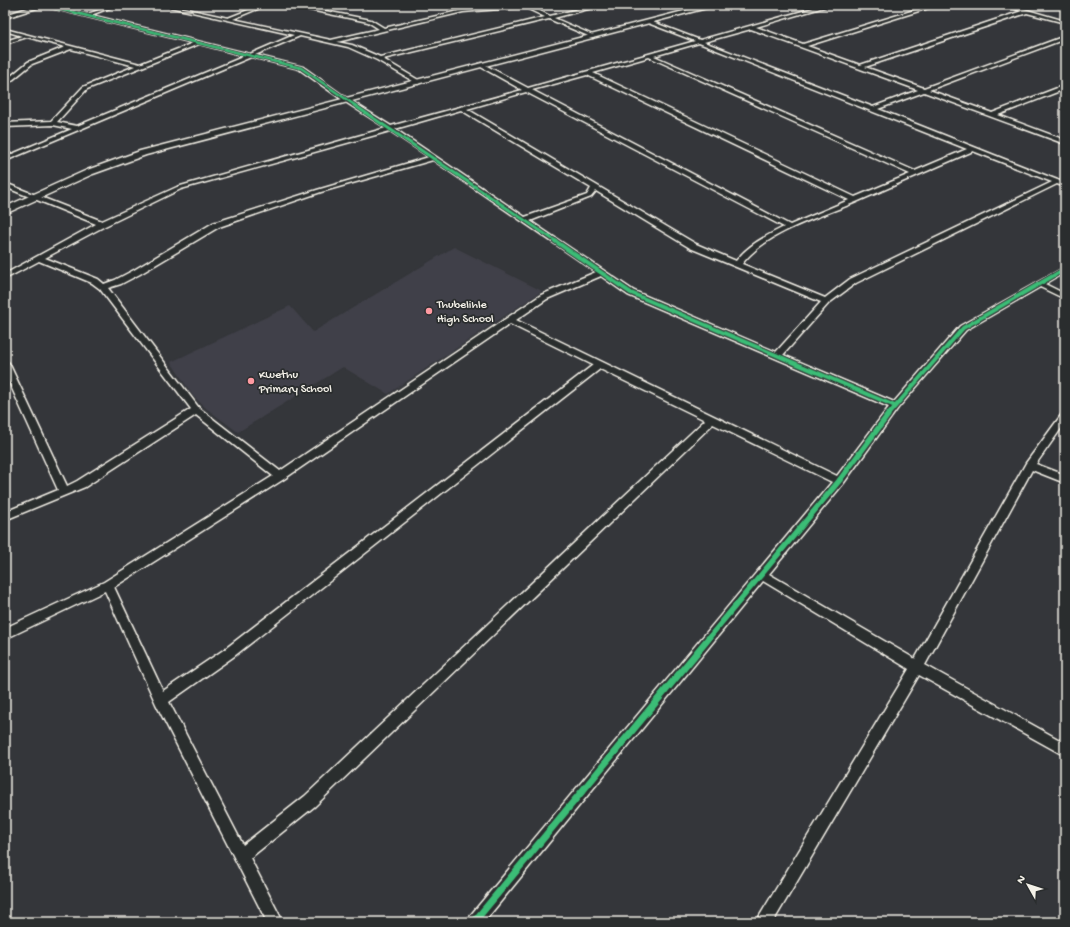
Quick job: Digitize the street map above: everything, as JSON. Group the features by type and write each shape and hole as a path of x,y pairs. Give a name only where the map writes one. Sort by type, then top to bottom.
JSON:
{"street":[{"path":"5,17 42,5 301,68 641,299 778,355 895,406"},
{"path":"84,16 115,5"},
{"path":"163,5 362,50 418,82"},
{"path":"180,9 190,5"},
{"path":"229,19 265,5"},
{"path":"288,5 369,22 383,29"},
{"path":"458,5 464,11"},
{"path":"330,42 464,11 525,5 593,37"},
{"path":"380,59 600,5"},
{"path":"5,211 90,172 136,155 715,5"},
{"path":"5,277 102,224 179,188 829,5"},
{"path":"802,46 936,5"},
{"path":"1005,5 1065,22"},
{"path":"859,67 1026,11"},
{"path":"650,22 1065,185"},
{"path":"751,27 1065,142"},
{"path":"5,30 141,66"},
{"path":"5,159 299,35"},
{"path":"5,43 27,36"},
{"path":"871,110 1065,37"},
{"path":"53,123 82,90 198,43"},
{"path":"5,84 30,63 71,47"},
{"path":"650,56 916,174"},
{"path":"483,66 789,228"},
{"path":"588,73 855,200"},
{"path":"991,116 1065,87"},
{"path":"461,108 693,246 826,301"},
{"path":"5,125 53,123 77,128"},
{"path":"737,265 741,257 749,250 789,228 972,149"},
{"path":"103,287 118,282 137,272 216,225 319,191 433,158"},
{"path":"778,355 826,301 853,281 1057,182"},
{"path":"5,186 102,224"},
{"path":"525,220 589,196 595,187"},
{"path":"40,259 95,281 103,287 196,410 280,476"},
{"path":"474,922 839,481 895,406 963,328 1065,270"},
{"path":"5,634 108,585 280,476 550,294 601,273"},
{"path":"1040,284 1065,297"},
{"path":"510,321 839,481"},
{"path":"5,363 64,492"},
{"path":"161,700 235,648 599,365"},
{"path":"5,516 81,484 196,410"},
{"path":"764,922 917,667 1030,465 1065,416"},
{"path":"242,855 310,801 712,419"},
{"path":"1030,465 1065,479"},
{"path":"761,575 917,667 1065,750"},
{"path":"108,585 161,700 242,855 275,922"}],"shaded area":[{"path":"454,247 542,291 388,394 343,367 238,432 207,409 193,396 171,362 290,306 313,332"}],"cycle path":[{"path":"43,5 301,68 631,293 895,406"},
{"path":"474,922 839,481 895,406 963,328 1065,269"}],"place":[{"name":"Thubelihle High School","path":"429,311"},
{"name":"Kwethu Primary School","path":"251,381"}]}
